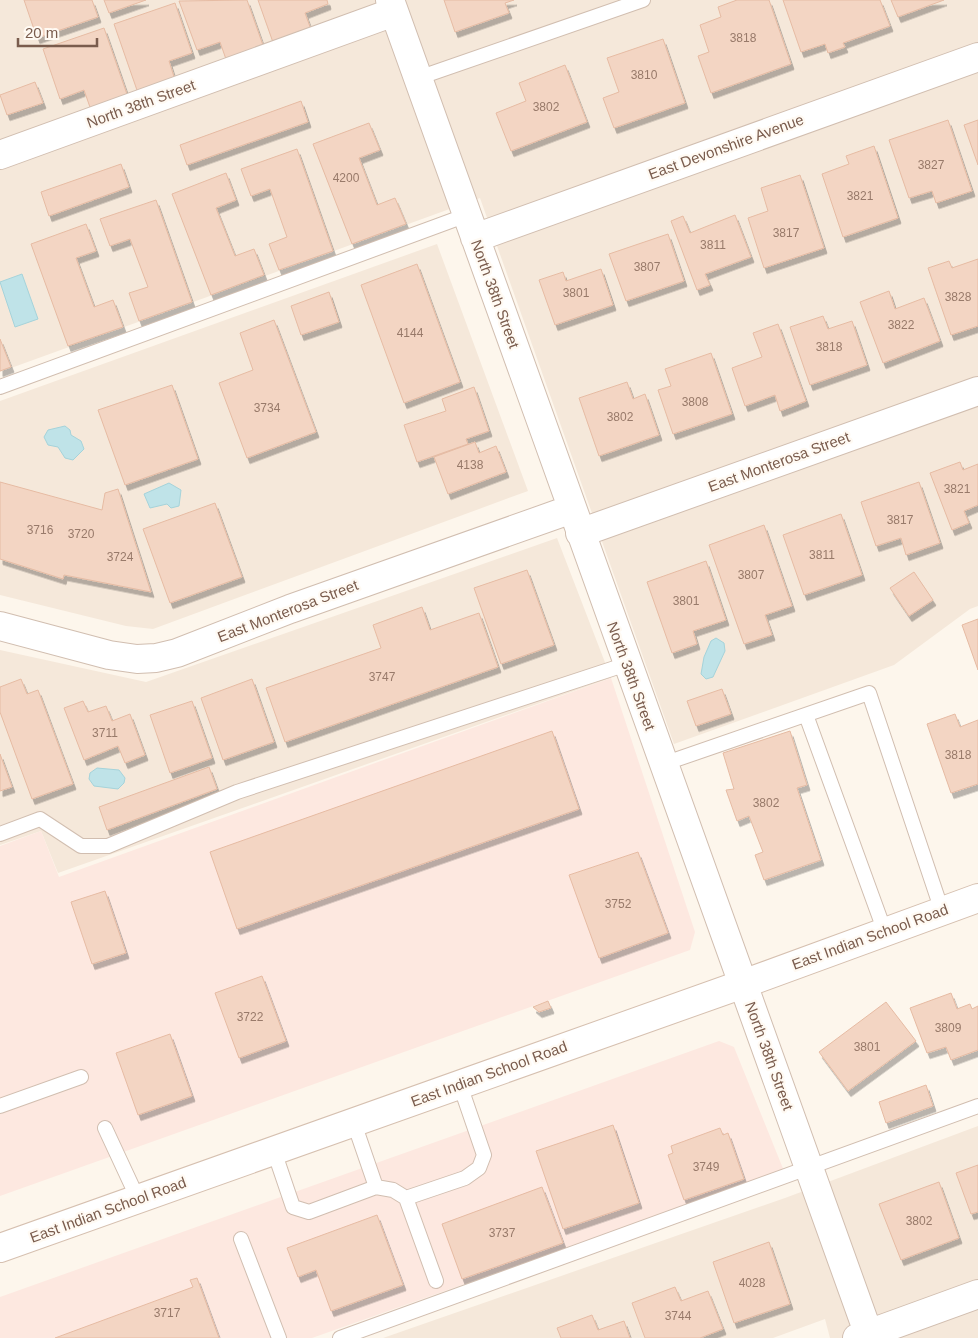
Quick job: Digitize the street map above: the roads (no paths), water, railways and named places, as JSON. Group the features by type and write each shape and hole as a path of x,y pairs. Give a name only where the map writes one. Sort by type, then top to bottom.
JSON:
{"street":[{"name":"North 38th Street","path":"0,156 392,6 809,1168 865,1336"},
{"name":"East Devonshire Avenue","path":"471,226 978,57"},
{"name":"East Monterosa Street","path":"0,626 109,655 138,659 156,658 177,653 324,597 576,521 978,391"},
{"name":"East Indian School Road","path":"2,1244 138,1199 354,1123 978,898"},
{"path":"865,1336 978,1294"}],"lane":[{"path":"418,78 642,0"},
{"path":"0,386 471,226"},
{"path":"0,834 40,819 81,846 108,846 237,792 627,664"},
{"path":"663,764 869,693 942,911"},
{"path":"806,715 885,932"},
{"path":"0,1106 81,1077"},
{"path":"406,1198 465,1178 479,1168 484,1154 460,1085"},
{"path":"340,1338 978,1106"},
{"path":"354,1123 376,1187"},
{"path":"105,1128 138,1199"},
{"path":"274,1151 293,1207 309,1212 376,1187 393,1190 406,1198 436,1281"},
{"path":"241,1239 279,1338"}],"water":[{"path":"22,274 38,319 15,327 0,282"},
{"path":"65,426 70,430 71,435 81,441 84,449 73,460 65,458 58,447 48,445 44,437 48,430"},
{"path":"169,483 181,490 179,506 171,508 167,504 150,508 144,494"},
{"path":"716,638 724,643 725,651 713,677 706,679 701,674 704,657 711,641"},
{"path":"97,768 119,770 125,778 124,783 118,789 94,786 89,779 90,773"}]}
